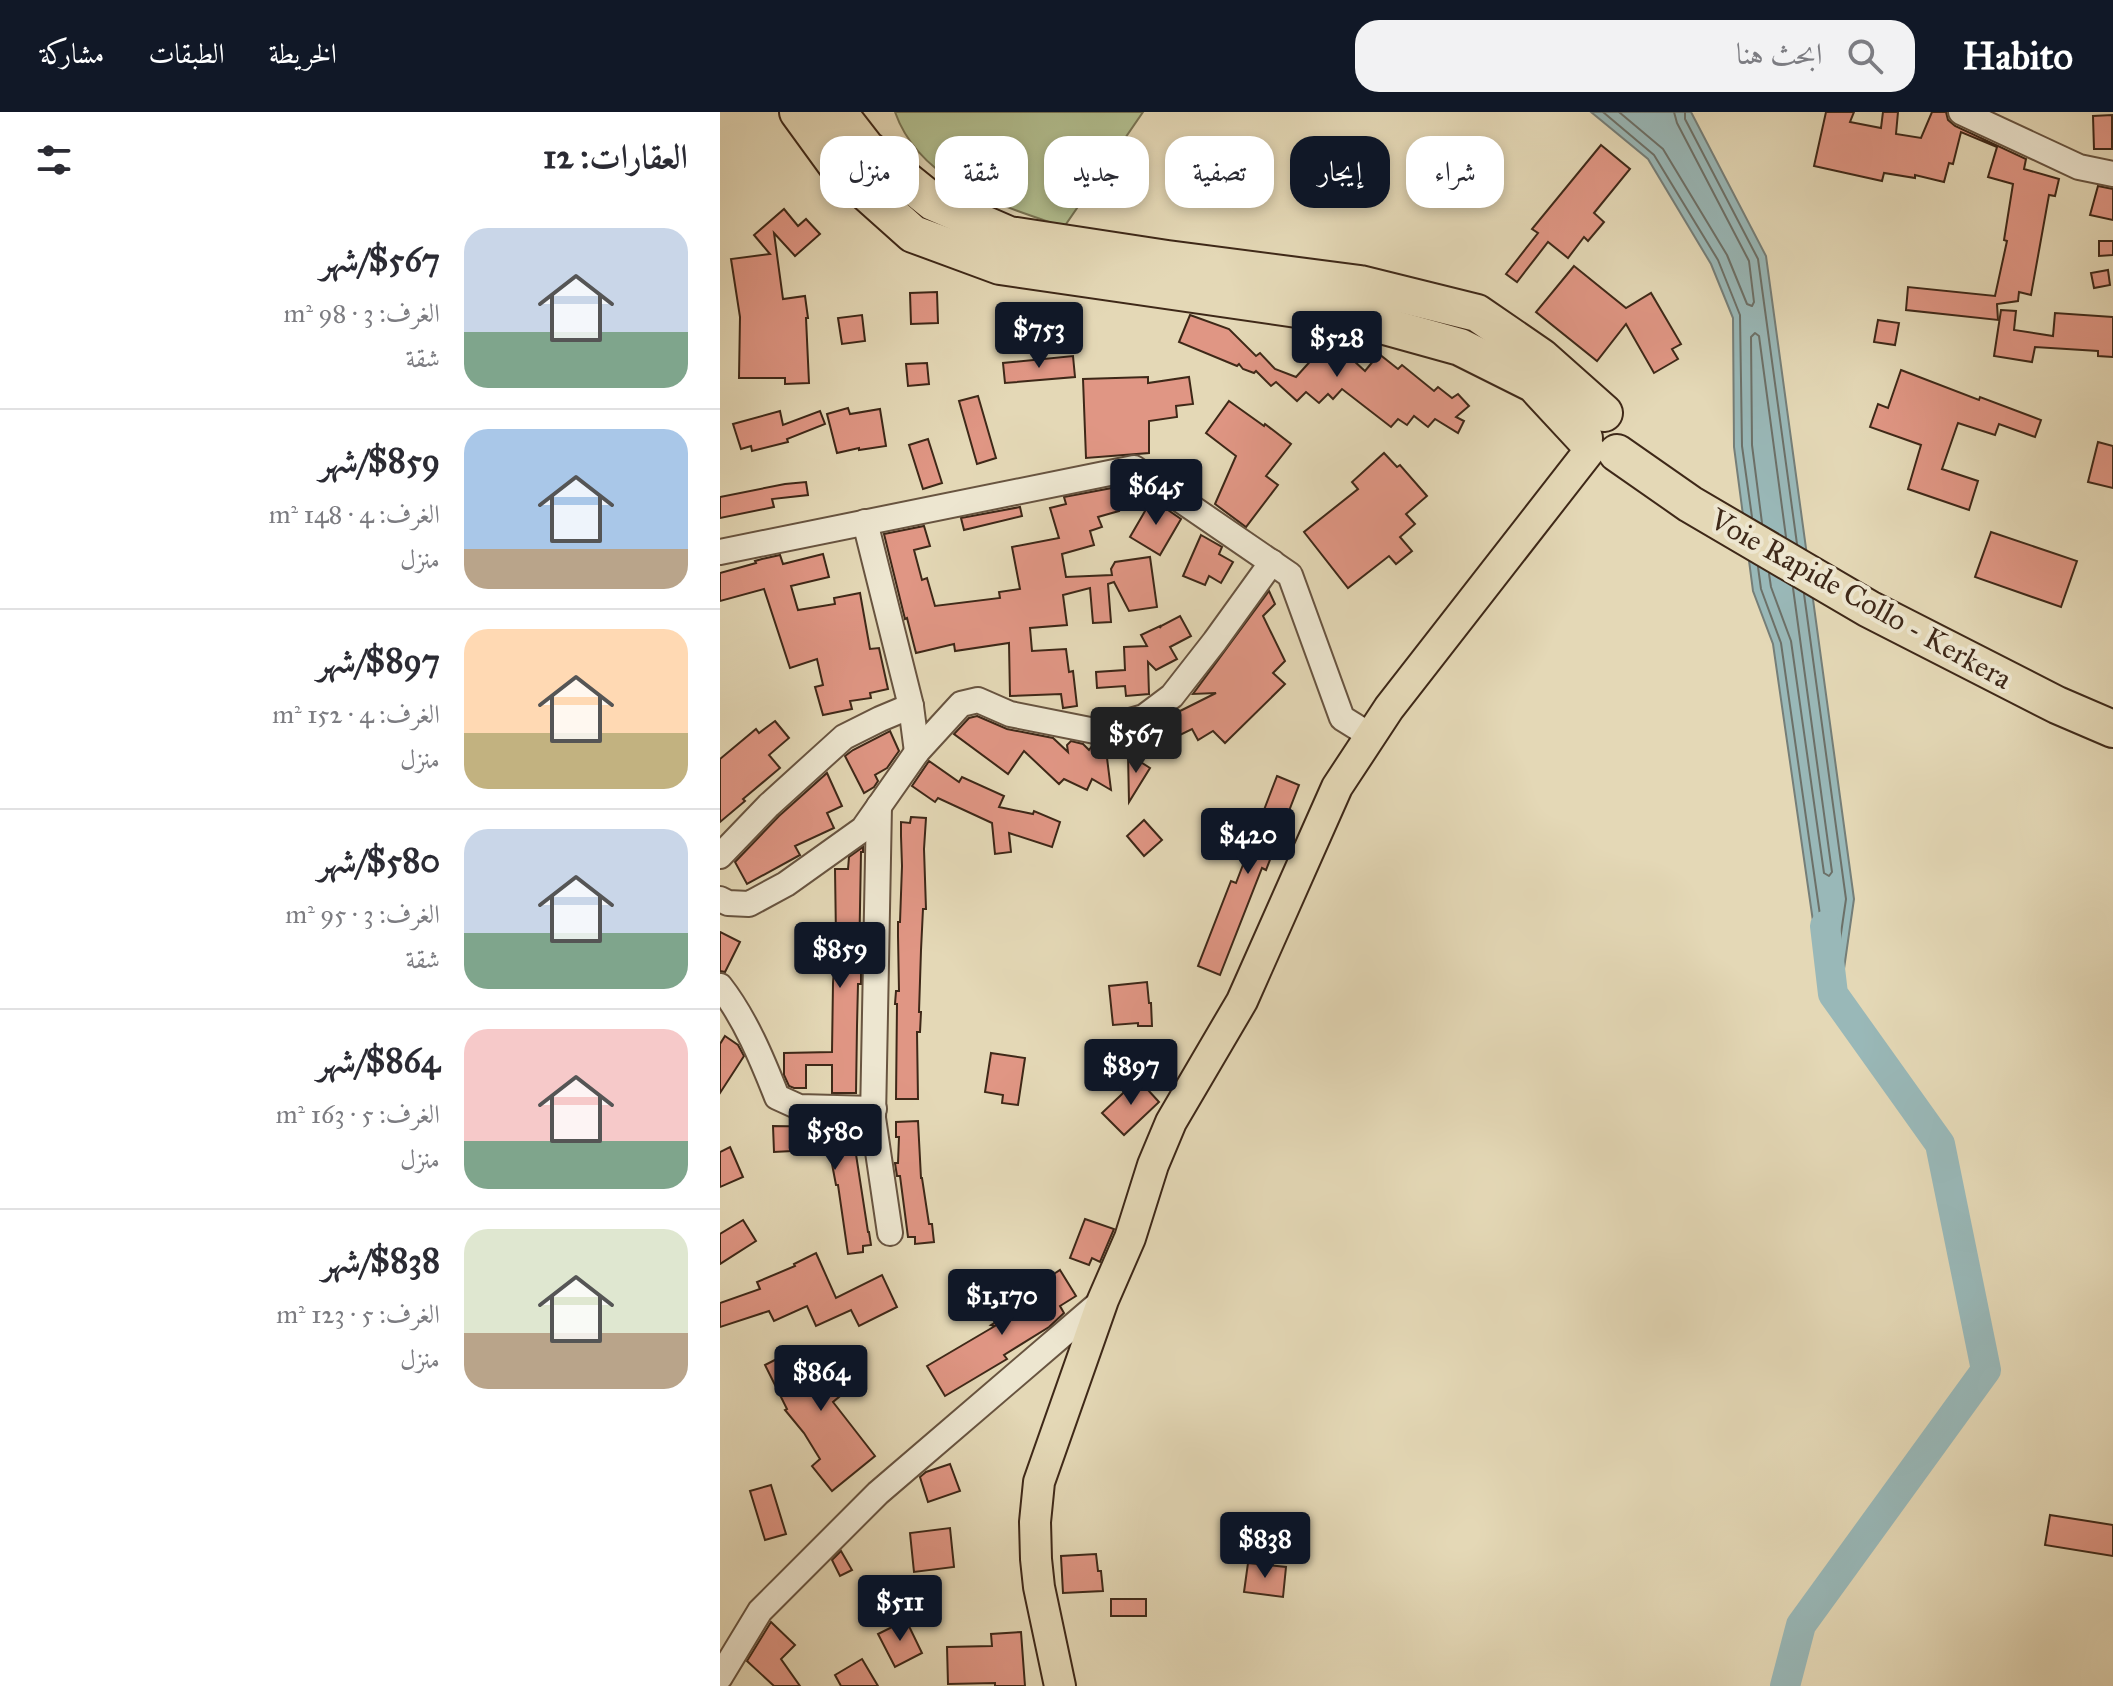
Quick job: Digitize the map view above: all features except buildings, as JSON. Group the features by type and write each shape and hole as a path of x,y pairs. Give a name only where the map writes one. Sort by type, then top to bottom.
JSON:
{"highway":[{"name":"Voie Rapide Collo - Kerkera","path":"798,112 838,167 913,234 1000,266 1352,317 1460,347 1534,384 1604,438 1694,496 1866,597 2057,705 2113,729"},
{"name":"Voie Rapide Collo - Kerkera","path":"838,112 866,148 933,202 1009,235 1360,284 1477,313 1541,357 1604,438"},
{"name":"Voie Rapide Collo - Kerkera","path":"1866,597 2064,687 2113,706"}],"main road":[{"path":"1060,1686 1036,1559 1039,1482 1103,1300 1130,1238 1153,1165 1171,1122 1242,1001 1337,787 1389,708 1604,438"}],"street":[{"path":"1961,112 2079,167 2113,174"},
{"path":"720,552 1134,468 1290,575 1342,718 1371,736"},
{"path":"865,522 911,706 917,752"},
{"path":"720,899 728,903 749,904 786,884 863,829 917,752 961,704 978,700 1010,714 1095,731 1144,717 1172,696 1272,562"},
{"path":"720,856 769,805 844,737 911,706"},
{"path":"879,806 874,1109 890,1233"},
{"path":"720,986 763,1061 777,1097 799,1107 874,1109"},
{"path":"720,1677 760,1611 878,1493 1103,1300"}],"green space":[{"path":"895,112 1143,112 1127,136 1044,136 1044,208 1077,208 1064,227 1009,208 1028,208 1028,136 935,136 935,167 919,152 919,136 907,136"}],"water":[{"path":"1591,112 1691,112 1766,256 1854,899 1843,976 1818,956 1773,644 1753,591 1734,447 1733,318 1711,264 1648,159"}],"waterway":[{"path":"1785,1686 1801,1625 1986,1370 1940,1144 1833,994 1825,926"}]}
